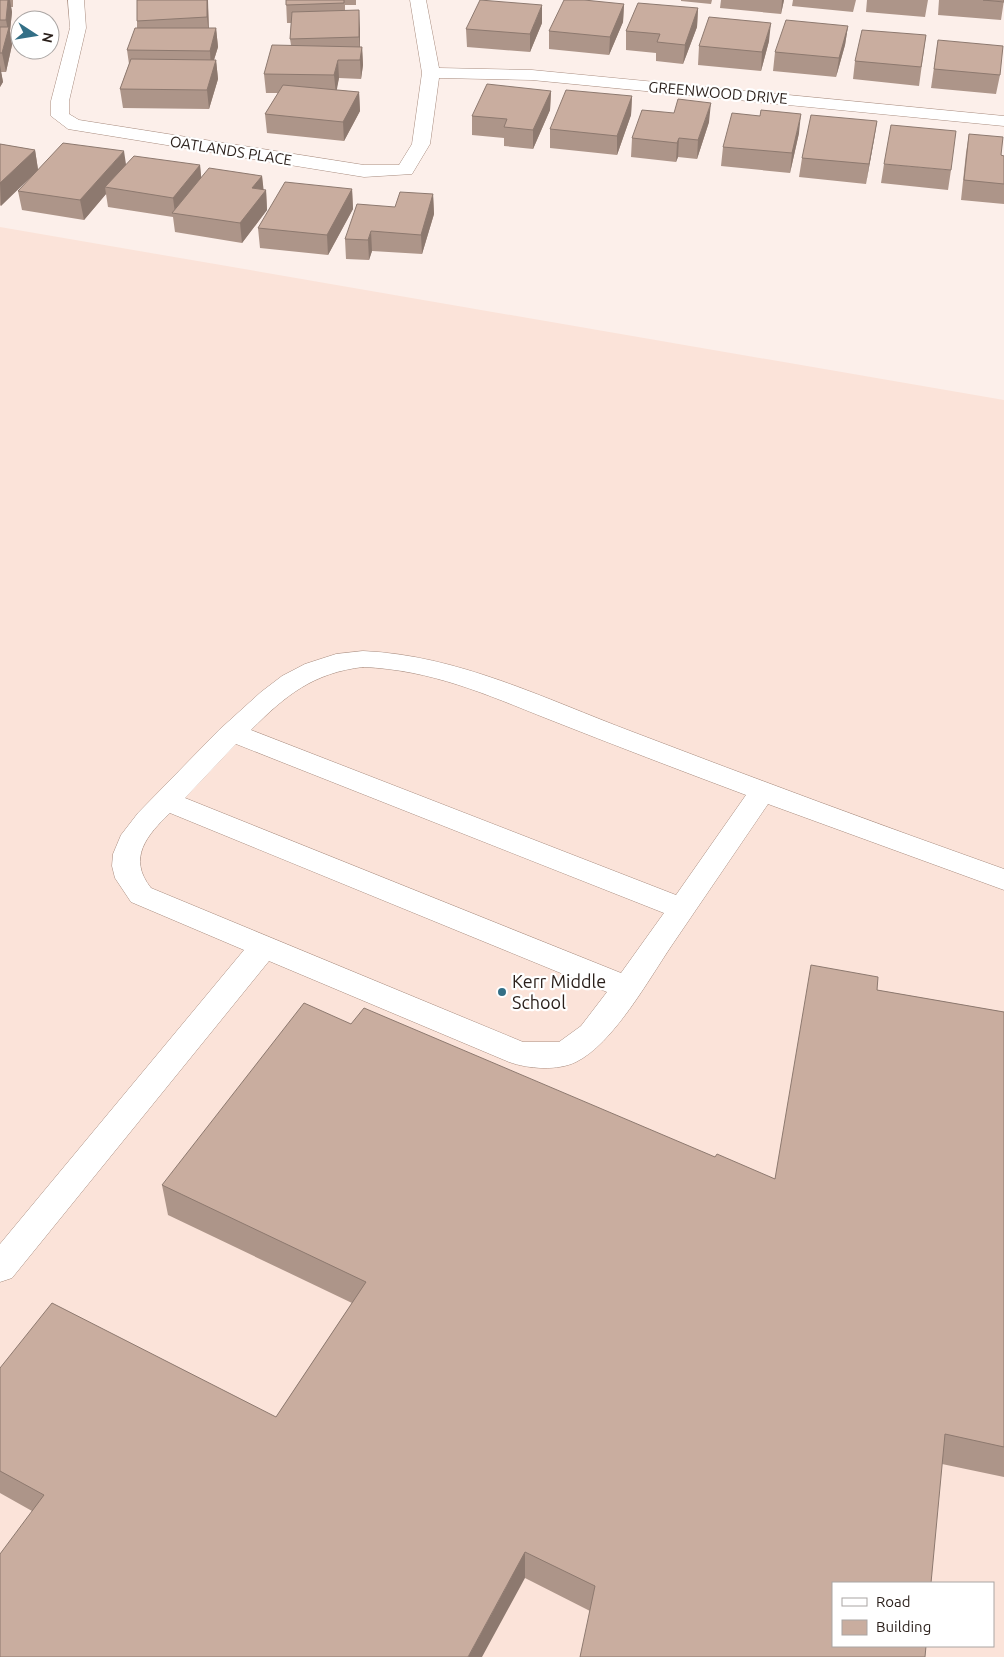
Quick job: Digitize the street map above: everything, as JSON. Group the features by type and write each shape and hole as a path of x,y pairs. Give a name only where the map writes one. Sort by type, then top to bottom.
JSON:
{"street":[{"name":"OATLANDS PLACE","path":"76,0 78,28 60,100 60,116 74,125 240,153 364,171 405,170 421,144 431,73"},
{"path":"418,0 431,73"},
{"name":"GREENWOOD DRIVE","path":"431,73 532,76 1004,121"},
{"path":"762,792 628,988 592,1034 566,1052 544,1055 520,1054 141,895 128,878 125,858 139,828 254,712 283,687 305,674 334,663 358,659 392,660 422,665 500,691 762,792 1004,880"},
{"path":"234,733 681,908"},
{"path":"166,801 628,988"},
{"path":"0,1268 264,947"}],"shaded area":[{"name":"Kerr Middle School","path":"0,227 1004,400 1004,1657 0,1657"}],"building":[{"path":"0,0 8,0 6,20 0,20"},
{"path":"137,0 207,0 207,17 137,21"},
{"path":"286,0 344,0 344,3 286,5"},
{"path":"480,0 542,5 530,34 466,29"},
{"path":"564,0 624,4 610,37 549,31"},
{"path":"983,0 1004,0 1004,2"},
{"path":"638,3 698,8 685,45 657,42 660,34 626,31"},
{"path":"359,10 359,37 290,39 292,12"},
{"path":"709,17 771,23 762,52 699,46"},
{"path":"786,20 848,26 839,58 775,52"},
{"path":"0,27 9,27 2,53 0,53"},
{"path":"135,28 216,28 210,51 127,50"},
{"path":"862,30 926,35 921,67 855,61"},
{"path":"938,40 1003,46 1000,75 934,69"},
{"path":"272,45 362,47 360,60 338,60 334,75 264,74"},
{"path":"131,59 216,60 207,90 120,89"},
{"path":"487,84 551,91 533,130 504,127 507,119 472,116"},
{"path":"283,85 359,92 343,122 265,114"},
{"path":"566,90 632,96 617,136 550,129"},
{"path":"678,99 711,103 698,140 679,138 677,143 632,138 642,110 674,113"},
{"path":"761,110 801,114 792,153 723,147 732,113 760,116"},
{"path":"811,115 877,121 869,164 802,158"},
{"path":"891,125 956,131 951,170 884,164"},
{"path":"969,134 1003,137 1001,155 1004,156 1004,184 964,180"},
{"path":"63,143 124,151 80,200 18,191"},
{"path":"0,144 35,150 0,183"},
{"path":"134,156 200,165 173,198 105,187"},
{"path":"209,168 262,176 252,188 266,190 240,223 172,213"},
{"path":"285,182 352,189 327,235 258,228"},
{"path":"400,192 433,194 421,235 371,231 368,240 345,239 357,204 395,207"},
{"path":"811,965 878,977 877,990 1004,1012 1004,1447 945,1434 931,1582 832,1582 832,1647 926,1647 925,1657 580,1657 595,1586 525,1552 468,1657 0,1657 0,1554 44,1495 0,1471 0,1368 52,1303 276,1417 366,1282 162,1185 304,1003 351,1024 364,1008 715,1157 717,1154 775,1179"}],"place":[{"name":"Kerr Middle School","path":"502,992"}]}
